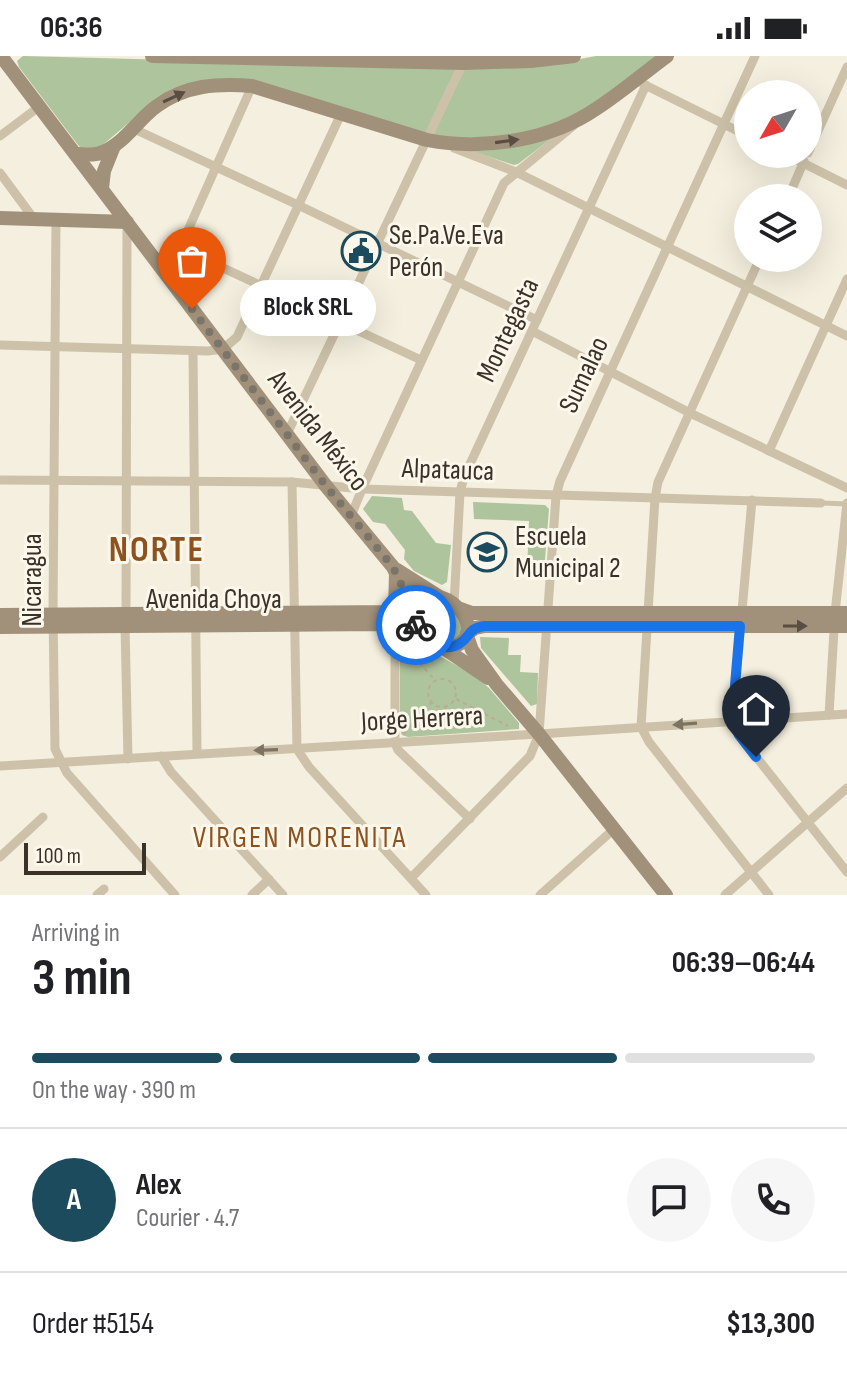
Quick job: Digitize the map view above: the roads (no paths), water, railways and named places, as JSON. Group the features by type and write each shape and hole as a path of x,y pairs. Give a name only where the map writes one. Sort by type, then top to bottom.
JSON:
{"main road":[{"name":"Avenida México","path":"1,56 326,486 395,570 411,606"},
{"path":"152,56 463,63 574,56"},
{"path":"102,188 104,171 115,146 158,105 189,90 226,83 252,86 427,140 498,143 562,127 588,114 640,83 667,56"},
{"path":"76,154 91,155 115,146"},
{"path":"0,218 127,222"},
{"name":"Avenida México","path":"395,570 438,596"},
{"path":"395,570 395,624"},
{"path":"497,685 426,638 414,623 411,606 423,598 438,596 472,613 548,619 841,620"},
{"name":"Avenida Choya","path":"395,624 404,610 411,606"},
{"path":"456,606 467,622 472,650 532,735 614,829 666,895"},
{"name":"Avenida Choya","path":"0,615 53,620 295,618 395,624 426,638"},
{"path":"442,647 456,646 475,628 548,619"},
{"name":"Avenida Choya","path":"0,627 53,620"}],"street":[{"name":"Sumalao","path":"532,735 548,619 556,496 560,481 755,56"},
{"path":"287,434 463,63"},
{"path":"822,122 847,67"},
{"path":"640,83 734,129"},
{"name":"Montegasta","path":"456,606 460,492 464,477 589,208 640,83"},
{"path":"162,268 180,248 252,86"},
{"path":"0,136 40,106"},
{"path":"0,345 126,350 223,349 237,337 341,114"},
{"path":"351,516 504,183 588,114"},
{"path":"132,128 537,320"},
{"path":"443,143 516,172 847,336"},
{"path":"822,168 847,185"},
{"path":"0,173 34,219"},
{"name":"Nicaragua","path":"56,220 55,749 67,773 175,895"},
{"path":"127,222 125,620 128,759"},
{"path":"180,248 421,360"},
{"path":"754,272 658,482 641,727 649,742 769,895"},
{"path":"769,451 847,279"},
{"path":"532,331 690,413 847,488"},
{"path":"193,351 197,753"},
{"name":"Alpatauca","path":"0,480 292,482 362,489 821,503"},
{"path":"292,482 297,749 309,767 426,895"},
{"path":"752,500 732,721 739,735 847,872"},
{"path":"829,715 841,620 847,503"},
{"path":"395,624 395,743 398,750 470,819"},
{"name":"Jorge Herrera","path":"0,766 847,714"},
{"path":"411,878 530,756 532,735"},
{"path":"161,756 171,772 283,895"},
{"path":"725,895 847,788"},
{"path":"0,857 43,817"},
{"path":"546,893 614,829"},
{"path":"252,895 269,879"}],"lane":[{"name":"Alpatauca","path":"821,503 847,503"}],"place":[{"name":"Se.Pa.Ve.Eva Perón","path":"361,251"},
{"name":"Block SRL","path":"192,309"},
{"name":"Escuela Municipal 2","path":"487,552"}],"district":[{"name":"NORTE","path":"157,550"},
{"name":"VIRGEN MORENITA","path":"300,838"}]}
